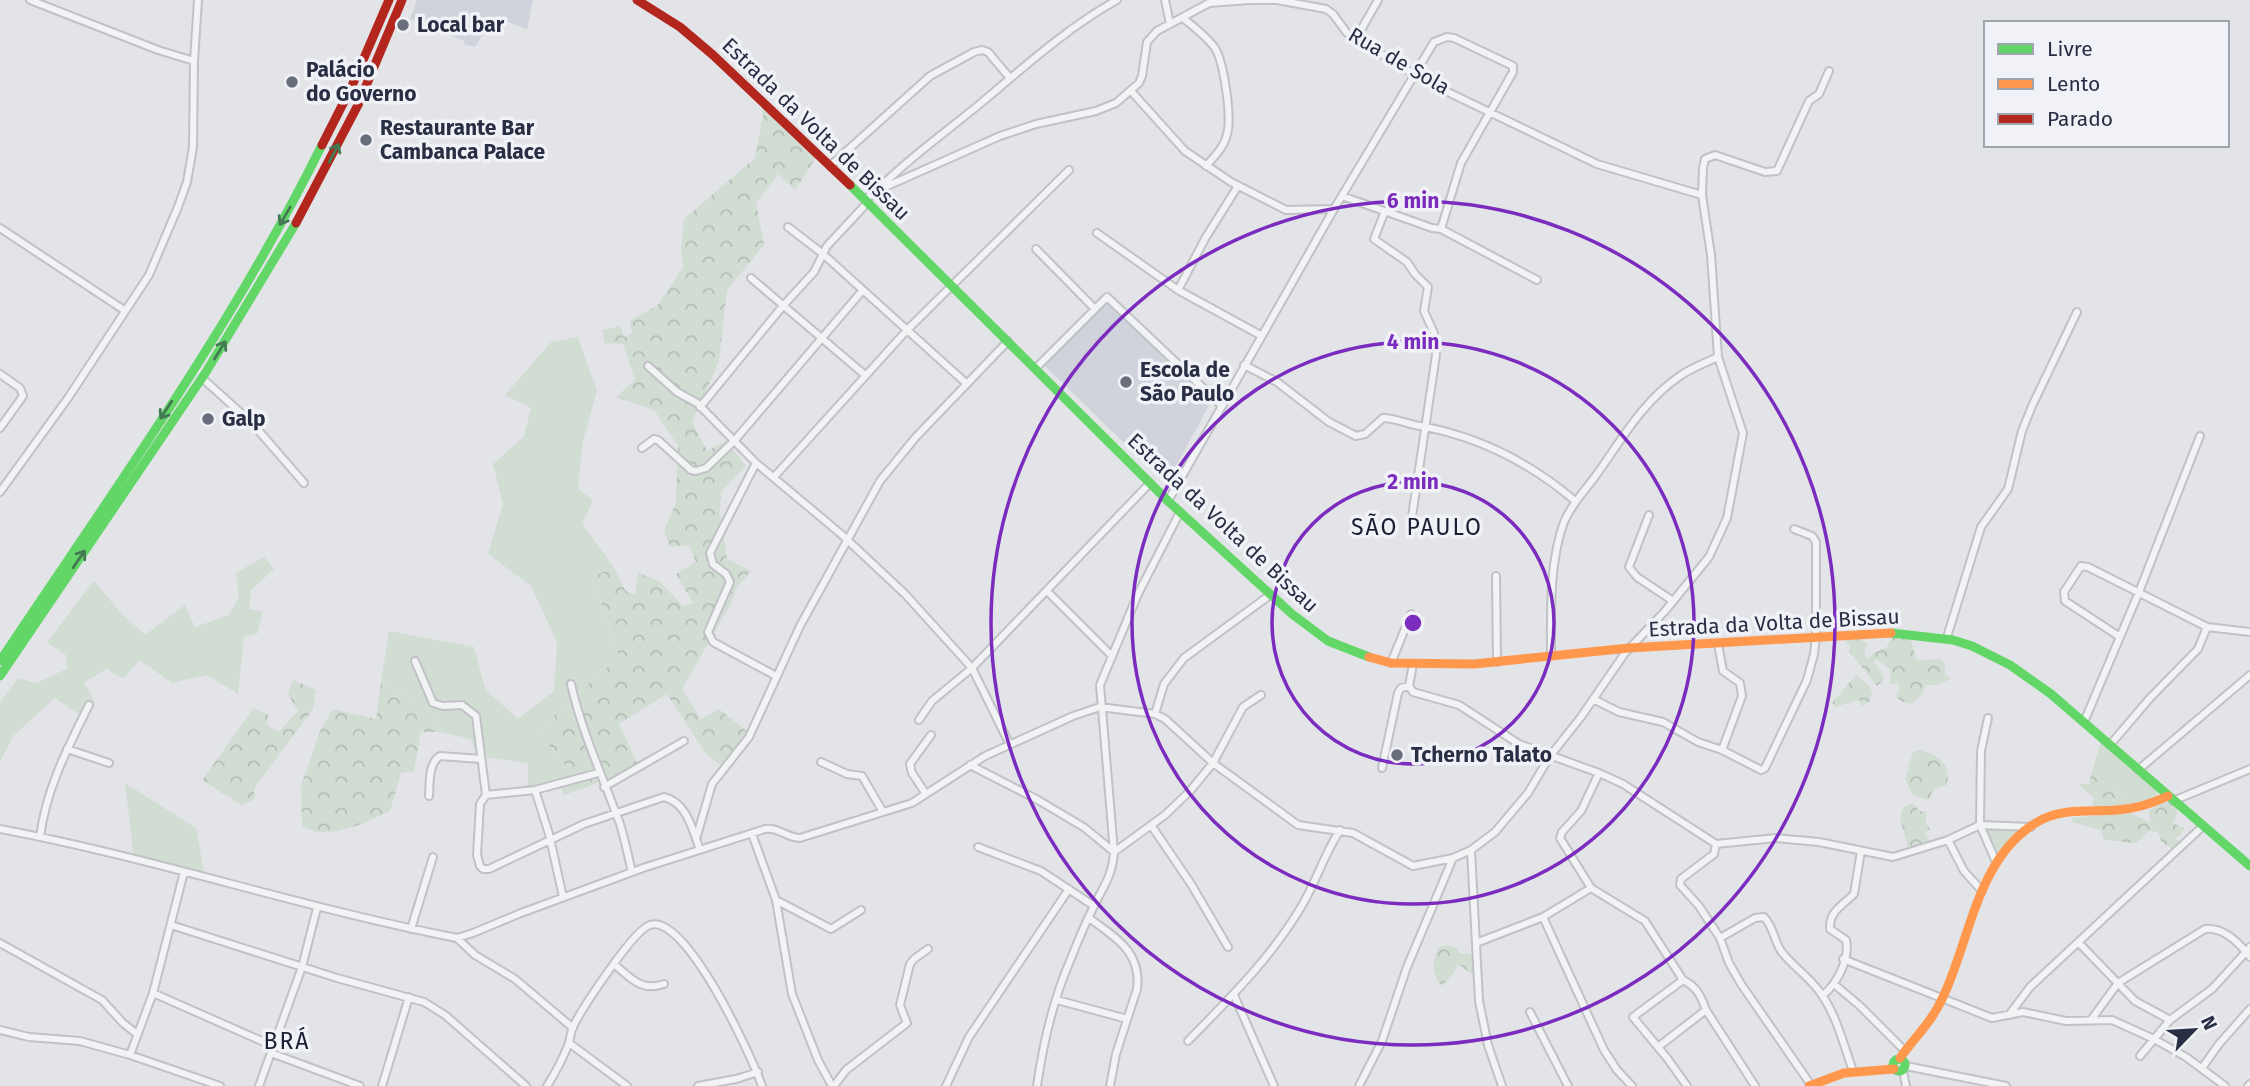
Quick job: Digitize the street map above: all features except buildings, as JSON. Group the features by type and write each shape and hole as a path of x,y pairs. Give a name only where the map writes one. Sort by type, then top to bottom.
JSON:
{"main road":[{"path":"0,662 195,367 255,271 331,130 389,0"},
{"path":"0,676 202,379 313,194 358,105 402,0"},
{"name":"Estrada da Volta de Bissau","path":"637,0 691,36 866,201 1180,512 1270,594 1328,640 1344,649 1391,663 1413,664 1497,662 1629,648 1882,633 1918,633 1947,638 1989,652 2018,669 2084,722 2250,866"},
{"path":"1814,1085 1853,1071 1872,1070 1901,1063 1932,1020 1982,891 1996,862 2013,841 2031,827 2064,813 2126,811 2171,799"}],"street":[{"path":"30,0 158,50 194,61"},
{"path":"0,492 68,398 149,275 187,182 193,147 198,0"},
{"path":"700,407 814,272 827,246 874,192 912,157 1010,78 1084,21 1117,0"},
{"path":"1165,0 1170,24"},
{"name":"Rua de Sola","path":"1131,91 1142,76 1147,41 1157,31 1183,18 1194,9 1209,4 1277,0 1326,9 1334,14 1342,28 1356,39 1414,75 1597,164 1702,195"},
{"path":"1356,39 1378,0"},
{"path":"1183,18 1211,43 1221,65 1228,131 1224,143 1206,166"},
{"path":"1168,500 1334,209 1434,42 1454,38 1513,66 1513,72 1455,177 1441,229"},
{"path":"830,166 930,76 974,52 988,52 1010,78"},
{"path":"0,829 184,872 317,908 457,937 632,872 772,828 800,838 912,803 970,765 1073,716 1100,707 1154,714 1177,728 1213,762 1298,825 1340,830 1377,844 1413,866 1453,858 1471,850 1495,832 1528,793 1550,756 1629,648 1709,557 1719,540 1735,485 1743,433 1718,357 1711,255 1702,195 1703,167 1705,159 1715,155 1765,172 1777,171 1809,101 1819,94 1829,71"},
{"path":"874,192 979,144 1036,124 1096,111 1115,103 1131,91 1185,151 1238,186 1286,210 1334,209"},
{"path":"774,477 907,331 1069,170"},
{"path":"1178,290 1206,237 1238,186"},
{"path":"1342,196 1441,229 1537,280"},
{"path":"1385,211 1374,239 1407,262 1428,287 1424,311 1434,333 1436,355 1410,530"},
{"path":"788,227 822,254 967,384"},
{"path":"0,229 124,310"},
{"path":"1097,233 1178,290 1262,336"},
{"path":"1036,250 1094,308"},
{"path":"751,278 865,375"},
{"path":"642,448 654,439 658,440 691,470 706,468 735,440 862,291"},
{"path":"1036,368 1107,297 1221,404"},
{"path":"1947,638 1981,527 2008,489 2022,431 2077,312"},
{"path":"696,839 712,785 749,737 800,626 868,502 895,461 1008,341"},
{"path":"1551,656 1555,563 1564,523 1574,500 1592,481 1634,419 1661,390 1682,374 1718,357"},
{"path":"1244,365 1277,382 1329,422 1356,436 1364,434 1383,418 1425,427 1478,443 1519,461 1546,477 1574,500"},
{"path":"648,366 677,392 691,398 756,463 847,540 905,594 972,668 1010,745"},
{"path":"0,374 20,388 23,396 0,428"},
{"path":"202,379 252,423 304,483"},
{"path":"2084,722 2200,436"},
{"path":"756,463 710,553 712,564 726,574 730,582 708,632 713,642 776,676"},
{"path":"919,720 932,701 972,668 1150,483"},
{"path":"1037,1086 1049,1024 1068,965 1094,906 1110,878 1114,852 1100,685 1139,594 1180,512"},
{"path":"1649,515 1629,567 1637,577 1673,600"},
{"path":"1593,699 1619,712 1663,722 1698,742 1722,750 1754,767 1765,768 1807,680 1816,637 1816,542 1812,536 1794,529"},
{"path":"2120,637 2065,601 2064,592 2081,566 2084,565 2207,627 2250,632"},
{"path":"1496,576 1497,662"},
{"path":"1047,591 1112,656"},
{"path":"1154,714 1164,684 1184,658 1270,594"},
{"path":"1391,663 1410,614"},
{"path":"2110,745 2150,698 2198,649 2207,627"},
{"path":"1718,644 1723,671 1740,683 1742,696 1722,750"},
{"path":"415,660 433,704 462,705 476,716 486,795 480,804 477,855 483,869 489,869 615,812 657,798 671,799 684,811 701,850"},
{"path":"1413,664 1409,686 1413,692 1459,705 1519,744 1623,784 1716,844 1776,838 1819,842 1893,857 1948,840 1980,825 2031,827"},
{"path":"2138,770 2250,676"},
{"path":"571,684 598,773 615,812 632,872"},
{"path":"1382,768 1398,693 1401,688 1409,686"},
{"path":"1114,852 1177,803 1213,762 1243,707 1261,695"},
{"path":"40,837 48,799 67,749 89,705"},
{"path":"1989,718 1981,751 1980,825 1996,862"},
{"path":"926,794 912,773 910,764 931,735"},
{"path":"604,787 684,741"},
{"path":"67,749 109,763"},
{"path":"429,796 432,764 436,758 481,758"},
{"path":"821,762 847,774 862,776 883,812"},
{"path":"970,765 1085,828 1114,852"},
{"path":"2171,799 2250,769"},
{"path":"486,795 535,790 598,773"},
{"path":"1599,773 1581,811 1562,832 1560,838 1591,888 1645,921 1683,980 1700,994 1706,1010 1755,1086"},
{"path":"535,790 551,840 563,897"},
{"path":"1151,825 1191,884 1228,947"},
{"path":"2009,1015 2030,987 2203,827"},
{"path":"1188,1041 1262,964 1300,911 1340,830"},
{"path":"752,834 776,900 792,994 818,1060 833,1086 846,1070 907,1023 900,1005 910,964 928,949"},
{"path":"1948,840 1964,871 1982,891"},
{"path":"1716,844 1714,854 1681,879 1683,890 1699,906 1720,939 1741,984 1814,1085"},
{"path":"978,847 1034,867 1094,906"},
{"path":"1471,850 1481,1020 1502,1086"},
{"path":"1823,995 1835,984 1847,947 1846,940 1830,929 1829,924 1836,908 1854,894 1861,851"},
{"path":"411,929 433,857"},
{"path":"1359,1086 1382,1041 1407,967 1453,858"},
{"path":"130,1055 153,993 184,872"},
{"path":"1476,943 1543,917 1591,888"},
{"path":"946,1086 970,1037 1069,890"},
{"path":"776,900 831,929 861,910"},
{"path":"259,1086 302,967 317,908"},
{"path":"1543,917 1604,1050 1632,1086"},
{"path":"1720,939 1755,918 1764,917 1785,956 1823,995 1853,1071"},
{"path":"1089,918 1134,956 1138,983 1110,1086"},
{"path":"547,1086 569,1043 573,1028 614,964 642,929 657,924 683,944 708,976 732,1016 762,1086"},
{"path":"171,925 302,967 408,997 436,1008 526,1086"},
{"path":"2091,1020 2118,983 2205,929 2213,928 2225,934 2249,952 2212,989 2170,1020 2140,1056"},
{"path":"457,937 475,956 515,979 573,1028"},
{"path":"0,943 102,1000 123,1023 138,1034"},
{"path":"2079,943 2141,1006 2170,1020"},
{"path":"1843,959 1992,1018 2023,1012 2066,1021 2112,1020 2154,1039 2202,1068 2225,1086"},
{"path":"614,964 641,985 654,987 664,984"},
{"path":"1683,980 1633,1017 1687,1086"},
{"path":"1835,984 1860,1006 1901,1063 1906,1086"},
{"path":"153,993 359,1086"},
{"path":"1234,995 1274,1086"},
{"path":"382,1086 408,997"},
{"path":"1057,1000 1127,1018"},
{"path":"2202,1068 2250,1009"},
{"path":"1658,1047 1706,1010"},
{"path":"1530,1012 1568,1086"},
{"path":"0,1030 29,1037 80,1041 220,1086"},
{"path":"569,1043 627,1086"},
{"path":"1901,1063 2006,1086"},
{"path":"698,1086 758,1072"}],"shaded area":[{"path":"417,0 533,0 527,29 494,17 475,47 465,45 464,41 410,19"},
{"name":"Escola de São Paulo","path":"1108,301 1211,402 1166,484 1041,362"}],"green space":[{"path":"760,103 816,158 795,190 778,174 756,203 764,245 727,290 719,361 692,422 707,451 726,441 746,466 721,492 720,513 727,559 751,571 737,587 731,603 682,689 701,719 719,709 748,732 726,769 706,754 667,694 619,724 639,767 584,788 540,735 558,710 619,657 592,577 614,568 625,590 635,595 638,573 659,581 683,606 693,603 676,574 696,562 689,545 670,547 664,531 676,502 678,446 654,410 616,397 635,380 623,344 604,343 603,330 620,326 624,337 632,333 630,320 657,306 684,266 681,252 684,219 755,158 763,116"},
{"path":"578,337 597,391 583,441 578,488 593,501 582,523 614,568 592,578 619,657 558,710 540,735 584,788 564,795 558,782 528,789 528,763 477,756 471,739 440,732 431,710 381,682 389,631 474,647 485,689 518,719 554,691 557,642 531,586 488,554 503,504 493,464 524,436 531,408 505,395 551,342"},
{"path":"264,557 274,569 251,590 249,609 263,612 257,634 244,637 238,694 207,675 172,683 140,660 123,679 107,669 84,682 95,702 85,718 55,698 14,735 0,761 0,702 18,678 37,683 68,668 66,655 47,642 94,581 120,612 145,635 185,605 195,627 229,615 239,597 236,573"},
{"path":"1910,635 1916,660 1941,659 1945,663 1945,674 1951,679 1936,685 1926,685 1922,694 1912,704 1903,702 1896,696 1900,688 1897,683 1890,685 1891,670 1876,659 1873,662 1880,669 1884,680 1877,686 1842,638 1853,636 1867,643 1864,654 1869,659 1874,653 1887,647 1893,636"},
{"path":"1856,675 1870,687 1872,694 1869,702 1862,706 1859,700 1835,707 1832,703"},
{"path":"293,680 316,690 313,709 254,789 255,799 241,805 202,780 254,708 268,715 267,725 279,732 298,711 288,694"},
{"path":"381,682 431,710 440,732 421,732 414,771 401,773 390,811 346,829 323,832 302,826 301,785 321,729 333,709 376,719"},
{"path":"2101,741 2156,790 2156,799 2144,805 2123,806 2126,798 2091,775"},
{"path":"1919,750 1937,757 1947,771 1947,785 1934,789 1928,800 1913,795 1905,779 1913,752"},
{"path":"2091,775 2126,799 2123,806 2102,809 2092,805 2094,798 2078,784 2089,784"},
{"path":"125,783 196,828 205,877 134,858"},
{"path":"2168,801 2177,805 2173,823 2184,828 2180,836 2174,839 2184,842 2184,849 2177,852 2161,841 2158,832 2149,831 2136,843 2104,840 2101,830 2072,822 2072,818 2127,812 2150,822 2149,810"},
{"path":"1914,804 1919,811 1926,812 1926,824 1930,829 1925,834 1930,842 1914,849 1908,846 1900,819 1903,808"},
{"path":"2020,828 1997,860 1981,831"},
{"path":"1447,945 1458,949 1459,953 1471,954 1476,973 1473,975 1458,964 1442,986 1436,977 1434,963 1439,947"}],"traffic: fast":[{"path":"0,661 210,344 287,213 322,145"},
{"path":"850,185 1168,501 1292,614 1328,641 1369,657"},
{"path":"0,676 206,372 296,223"},
{"path":"1891,633 1953,640 1972,646 2010,665 2051,694 2250,866"},
{"path":"1894,1060 1904,1060 1905,1065 1904,1070 1894,1070 1894,1060"}],"traffic: slow":[{"path":"1369,657 1391,663 1474,664 1629,648 1891,633"},
{"path":"1900,1058 1939,1006 1990,874 2004,852 2021,833 2043,819 2061,813 2130,809 2168,796"},
{"path":"1809,1086 1844,1073 1894,1069"}],"traffic: jam":[{"path":"322,145 351,88 389,0"},
{"path":"296,223 358,105 402,0"},
{"path":"637,0 680,27 713,55 850,185"}],"place":[{"name":"Local bar","path":"403,25"},
{"name":"Palácio do Governo","path":"292,82"},
{"name":"Restaurante Bar Cambanca Palace","path":"366,140"},
{"name":"Escola de São Paulo","path":"1126,382"},
{"name":"Galp","path":"208,419"},
{"name":"Tcherno Talato","path":"1397,755"}],"district":[{"name":"SÃO PAULO","path":"1417,527"},
{"name":"BRÁ","path":"287,1041"}]}
